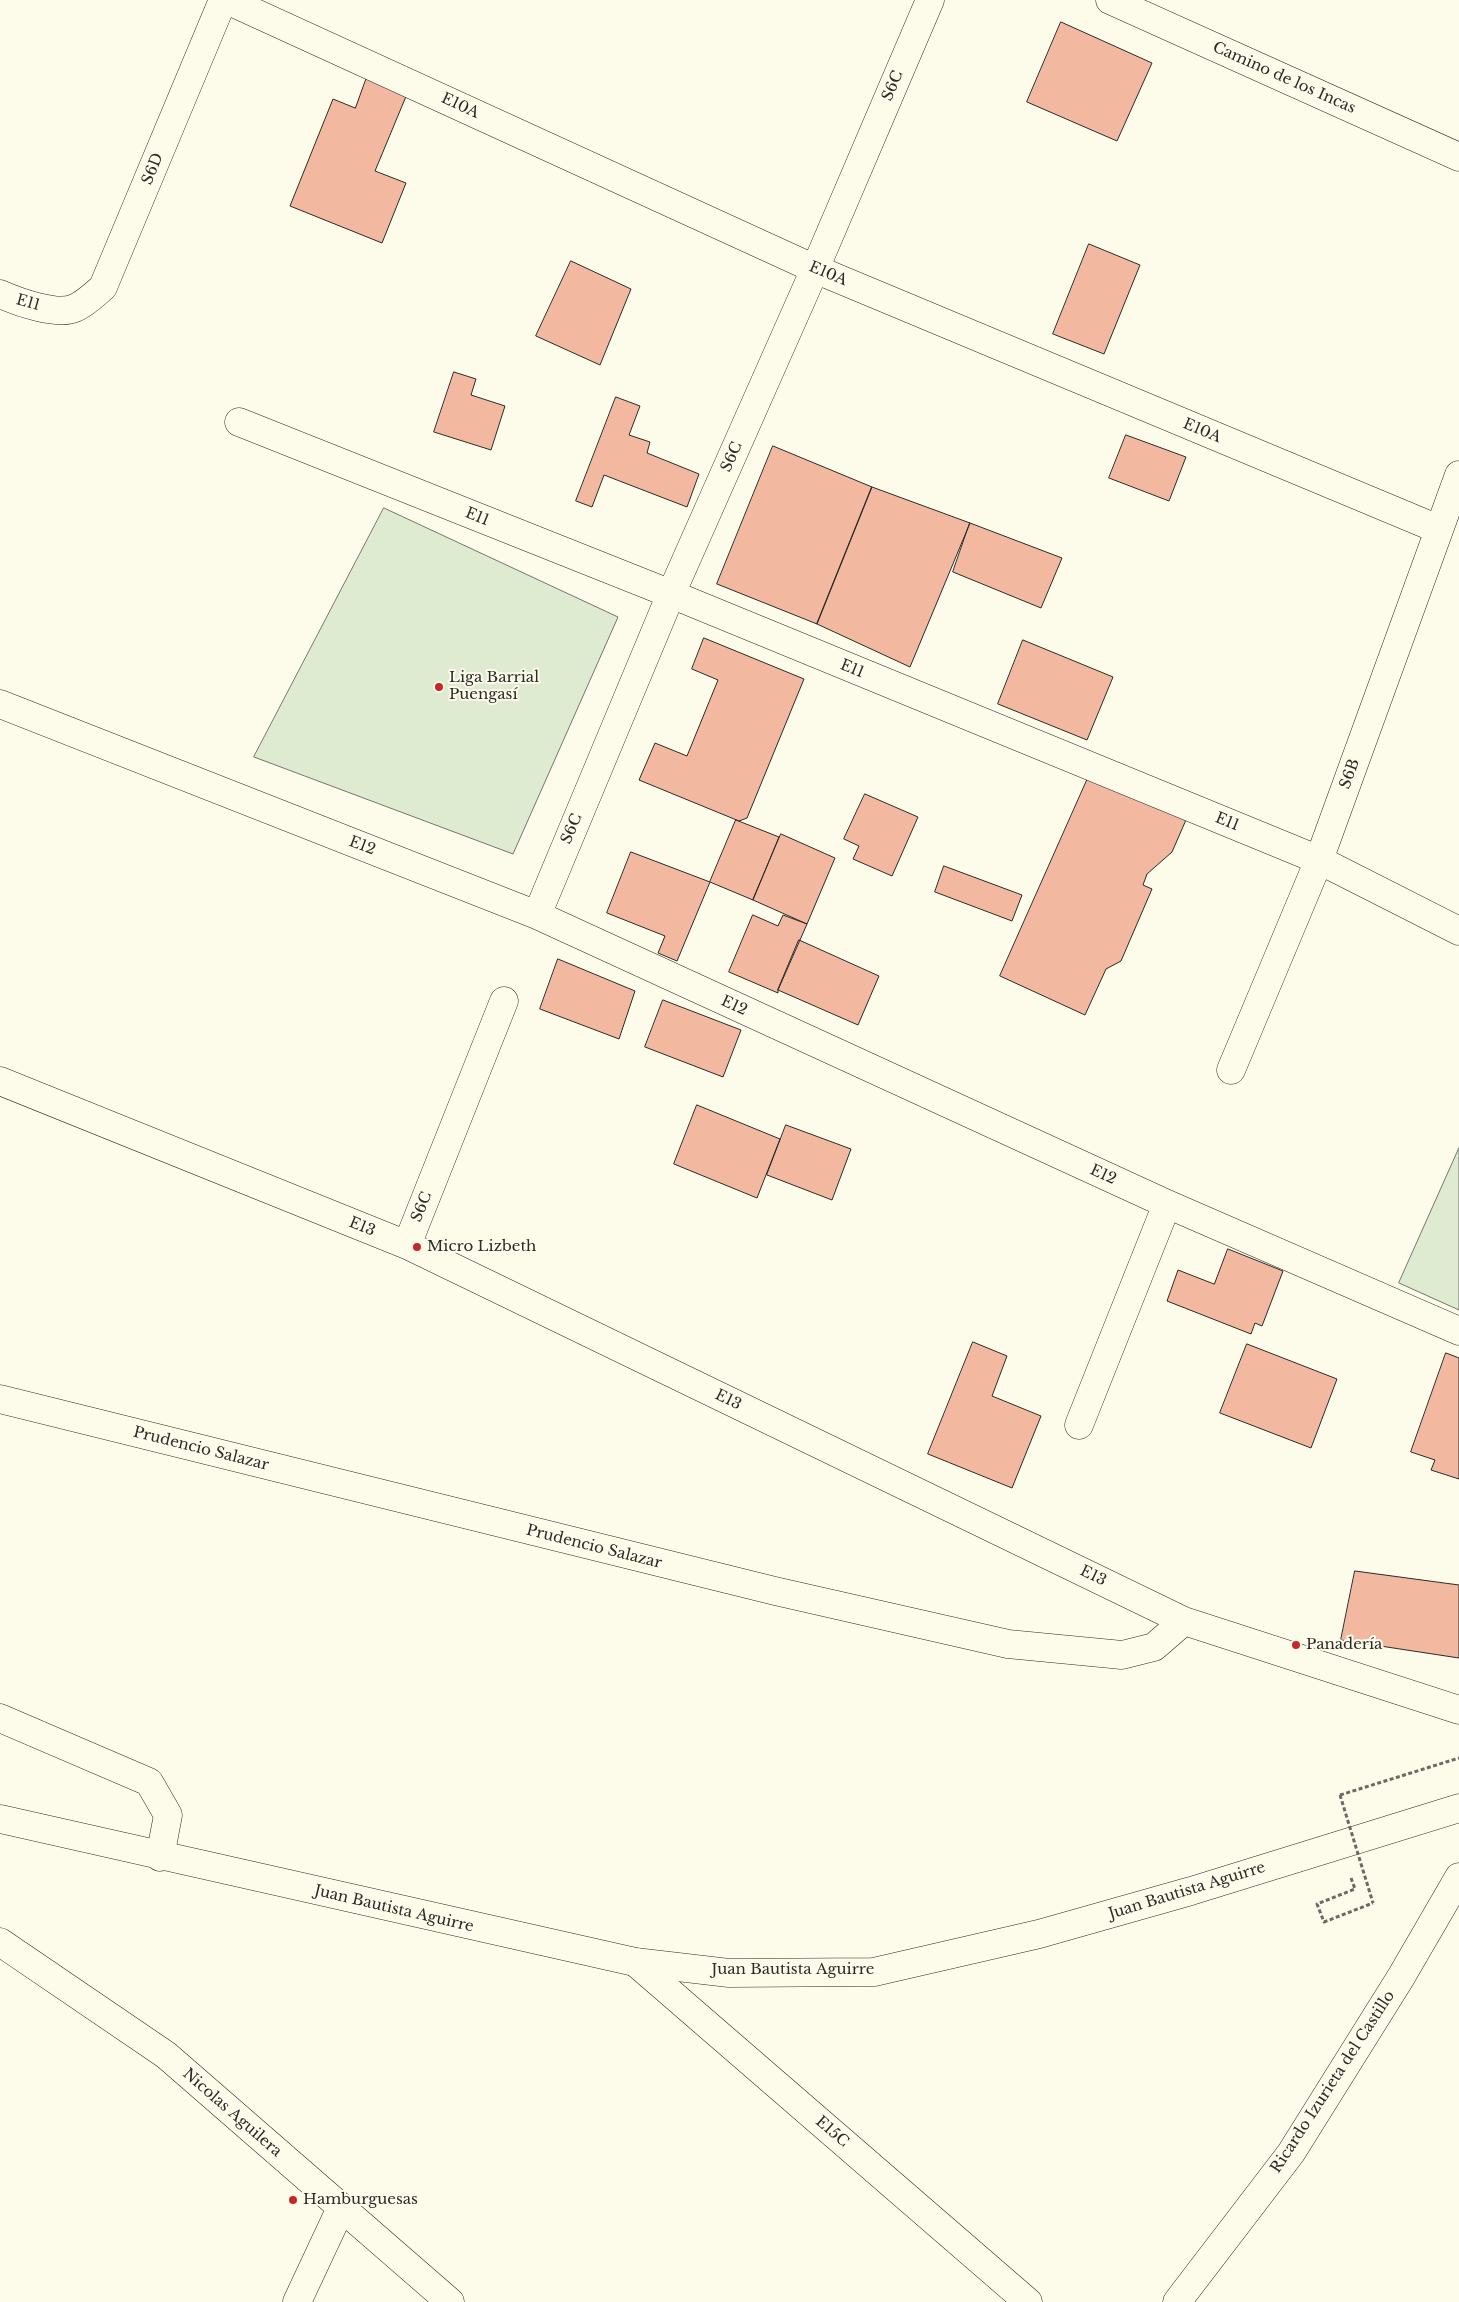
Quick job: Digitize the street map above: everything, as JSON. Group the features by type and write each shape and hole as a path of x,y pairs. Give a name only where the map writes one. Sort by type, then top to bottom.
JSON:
{"street":[{"name":"S6D","path":"56,310 73,309 89,300 103,287 223,0"},
{"name":"E10A","path":"227,0 815,269 1438,529"},
{"name":"S6C","path":"537,915 671,594 815,269 930,0"},
{"name":"Camino de los Incas","path":"1110,0 1459,157"},
{"name":"E11","path":"0,294 34,306 56,310"},
{"name":"E11","path":"239,422 671,594 1319,860 1459,931"},
{"name":"S6B","path":"1231,1070 1319,860 1459,475"},
{"name":"E12","path":"0,704 537,915 1167,1204 1459,1331"},
{"name":"S6C","path":"407,1245 504,1001"},
{"name":"E13","path":"0,1081 407,1245 1184,1621 1459,1710"},
{"path":"1079,1425 1167,1204"},
{"name":"Prudencio Salazar","path":"0,1399 775,1592 1008,1644 1122,1655 1154,1647 1184,1621"},
{"path":"0,1718 149,1782 168,1815 160,1857"},
{"name":"Juan Bautista Aguirre","path":"0,1819 160,1857 635,1962 729,1973 874,1972 1039,1934 1191,1891 1459,1808"},
{"name":"Ricardo Izurieta del Castillo","path":"1176,2302 1291,2153 1401,1977 1459,1877"},
{"name":"Nicolas Aguilera","path":"0,1942 166,2055 450,2302"},
{"name":"E15C","path":"635,1962 1028,2302"},
{"path":"297,2302 340,2208"}],"path":[{"path":"1355,1889 1317,1904 1324,1922 1372,1903 1340,1795 1459,1758"}],"green space":[{"name":"Liga Barrial Puengasí","path":"384,508 618,617 513,854 254,757"},
{"path":"1459,1148 1459,1310 1399,1283"}],"building":[{"path":"1061,22 1152,63 1117,141 1027,102"},
{"path":"367,77 407,94 375,171 406,183 382,243 290,206 333,99 355,108"},
{"path":"1089,244 1140,265 1104,354 1053,334"},
{"path":"571,261 631,289 600,365 536,336"},
{"path":"454,372 476,379 471,395 505,406 491,450 434,432"},
{"path":"616,397 640,406 629,435 650,442 647,453 699,474 687,507 604,475 592,507 576,501"},
{"path":"1126,435 1186,457 1169,501 1109,478"},
{"path":"773,446 872,487 817,624 717,584"},
{"path":"872,487 970,523 910,667 817,624"},
{"path":"970,523 1062,558 1041,608 953,572"},
{"path":"704,638 804,679 747,818 739,821 639,780 655,743 687,756 718,680 692,669"},
{"path":"1023,640 1113,677 1087,740 998,704"},
{"path":"1088,778 1189,813 1172,852 1147,874 1143,885 1152,889 1121,961 1106,969 1085,1015 1000,976"},
{"path":"865,794 918,817 892,876 853,859 859,846 844,839"},
{"path":"736,820 779,837 753,900 710,882"},
{"path":"781,834 835,858 807,924 753,900"},
{"path":"631,852 710,882 677,961 658,953 665,936 607,913"},
{"path":"944,866 1022,895 1012,921 935,892"},
{"path":"753,915 778,926 783,915 807,924 778,993 729,972"},
{"path":"799,940 879,976 858,1025 778,990"},
{"path":"558,959 635,991 619,1039 540,1009"},
{"path":"663,1000 741,1030 723,1077 645,1047"},
{"path":"697,1105 780,1139 757,1198 674,1164"},
{"path":"786,1125 851,1149 832,1200 767,1175"},
{"path":"1228,1249 1283,1271 1262,1326 1255,1323 1251,1334 1167,1301 1178,1270 1214,1284"},
{"path":"973,1342 1007,1356 992,1396 1041,1416 1012,1488 928,1454"},
{"path":"1247,1344 1337,1379 1311,1448 1220,1413"},
{"path":"1446,1353 1459,1358 1459,1479 1431,1470 1435,1460 1411,1452"},
{"path":"1355,1571 1459,1585 1459,1658 1341,1640"}],"place":[{"name":"Liga Barrial Puengasí","path":"439,687"},
{"name":"Micro Lizbeth","path":"417,1247"},
{"name":"Panadería","path":"1296,1645"},
{"name":"Hamburguesas","path":"293,2200"}]}
